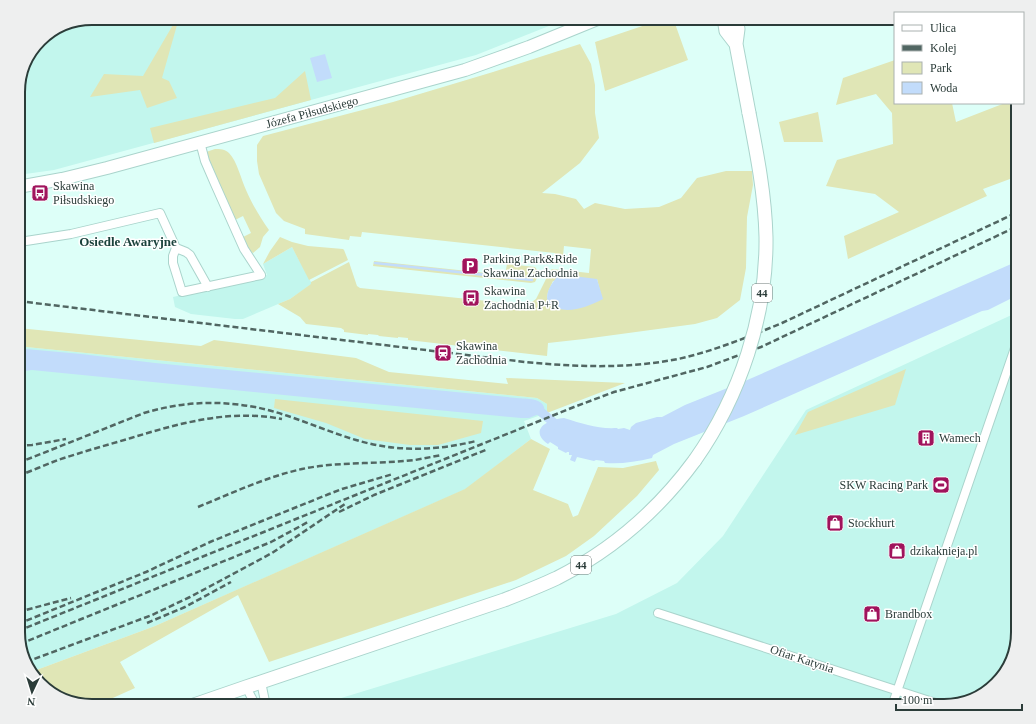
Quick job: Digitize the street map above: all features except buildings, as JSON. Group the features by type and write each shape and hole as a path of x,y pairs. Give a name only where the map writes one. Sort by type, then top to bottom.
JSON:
{"main road":[{"name":"Józefa Piłsudskiego","path":"25,186 73,176 464,70 529,47 583,25"},
{"name":"44","path":"211,699 504,600 557,578 604,549 637,524 664,499 686,472 711,436 740,378 753,335 764,278 766,239 762,182 736,44 726,31 730,25"}],"street":[{"path":"176,248 173,256 173,262 182,292 261,275 244,249 205,161 200,142"},
{"path":"25,241 64,235 160,212 176,248 190,255 208,287"},
{"path":"894,699 1011,359"},
{"name":"Ofiar Katynia","path":"658,613 924,699"},
{"path":"261,682 265,699"},
{"path":"246,687 252,699"}],"shaded area":[{"path":"551,25 476,55 54,170 25,174 25,88 27,75 36,55 45,45 55,36 79,26"},
{"path":"292,247 312,284 290,299 243,319 191,314 175,307 173,297 267,275 263,264"},
{"path":"1011,315 1011,632 1007,653 1000,669 981,688 957,698 944,699 338,699 616,614 677,583 723,536 806,410"},
{"path":"25,347 537,398 547,404 547,413 524,421 531,439 466,489 155,626 37,670 26,645"}],"green space":[{"path":"173,25 177,25 162,78 169,81 177,98 147,108 140,90 90,97 104,74 143,76"},
{"path":"645,25 676,25 688,60 605,91 595,42"},
{"path":"580,44 591,64 595,85 595,113 599,138 580,163 542,193 555,194 576,199 584,209 595,203 625,209 659,207 681,198 697,178 726,171 752,171 753,185 747,217 746,268 740,300 717,318 695,324 548,343 547,356 408,340 408,338 344,332 341,328 306,324 300,317 278,304 290,299 311,284 311,282 349,262 357,286 360,288 527,305 527,302 532,302 536,299 552,269 589,273 591,249 564,246 562,259 555,263 555,253 362,232 361,237 350,236 349,240 305,234 305,229 284,221 276,213 259,174 257,145 263,136 393,102","holes":["597,279 602,299 547,298 553,281"]},
{"path":"894,60 894,104 952,104 956,122 1002,104 1011,104 1011,179 983,189 987,196 848,259 844,236 899,212 875,194 826,186 837,160 893,144 892,113 876,94 836,105 843,78"},
{"path":"305,71 311,100 154,143 150,128 275,98"},
{"path":"818,112 823,142 784,142 779,122"},
{"path":"215,149 226,151 232,156 251,200 269,230 263,237 260,247 253,253 249,250 243,237 251,233 243,216 235,220 206,152"},
{"path":"280,237 308,246 343,249 348,260 309,280 292,247 263,264"},
{"path":"374,261 505,275 507,264 535,267 538,274 535,282 531,283 373,266"},
{"path":"25,329 201,346 214,340 356,358 389,372 508,384 506,378 625,383 547,413 547,404 537,398 26,347"},
{"path":"906,369 895,405 795,435 808,412"},
{"path":"275,399 483,421 481,433 438,445 410,445 365,439 326,423 274,408"},
{"path":"531,439 550,449 533,490 568,504 573,517 578,515 598,467 623,468 656,461 659,470 637,496 594,536 566,556 516,580 269,662 238,595 120,662 135,688 111,699 84,698 63,692 52,685 52,672 39,672 37,670 155,626 465,489"}],"water":[{"path":"325,54 332,78 317,82 310,58"},
{"path":"1011,264 1011,298 988,310 982,311 744,416 674,444 653,455 652,458 640,461 605,463 604,461 594,461 577,457 575,462 570,460 572,455 569,455 569,452 566,453 558,449 558,447 550,442 548,444 542,439 540,434 542,426 552,421 564,418 596,427 618,429 624,428 630,430 636,423 662,417 685,405 745,381"},
{"path":"558,276 597,279 603,299 583,307 569,310 562,310 548,305 547,297 549,289"},
{"path":"25,349 531,399 542,404 544,407 544,412 529,418 521,418 32,370 25,371"}],"waterway":[{"path":"375,263 532,280"},
{"path":"534,406 560,428"}],"railway":[{"path":"25,302 525,362 582,366 621,366 678,359 718,348 782,323 1011,215"},
{"path":"25,628 574,407 614,392 707,367 761,347 1011,229"},
{"path":"25,460 144,413 172,406 199,403 226,403 268,410 343,436 386,447 416,449 446,447 476,441"},
{"path":"25,473 67,457 149,432 205,419 243,416 263,416 282,419"},
{"path":"25,446 66,439"},
{"path":"339,512 374,495 488,449"},
{"path":"198,507 262,481 302,469 340,464 405,461 442,455"},
{"path":"25,621 146,572 210,542 329,494 393,474"},
{"path":"32,660 152,615 190,597 272,553 345,504"},
{"path":"26,642 271,542 308,522"},
{"path":"147,623 185,607 231,582"},
{"path":"25,610 71,598"}],"place":[{"name":"Skawina Piłsudskiego","path":"40,193"},
{"name":"Parking Park&Ride Skawina Zachodnia","path":"470,266"},
{"name":"Skawina Zachodnia P+R","path":"471,298"},
{"name":"Skawina Zachodnia","path":"443,353"},
{"name":"Wamech","path":"926,438"},
{"name":"SKW Racing Park","path":"941,485"},
{"name":"Stockhurt","path":"835,523"},
{"name":"dzikaknieja.pl","path":"897,551"},
{"name":"Brandbox","path":"872,614"}],"district":[{"name":"Osiedle Awaryjne","path":"128,241"}]}
